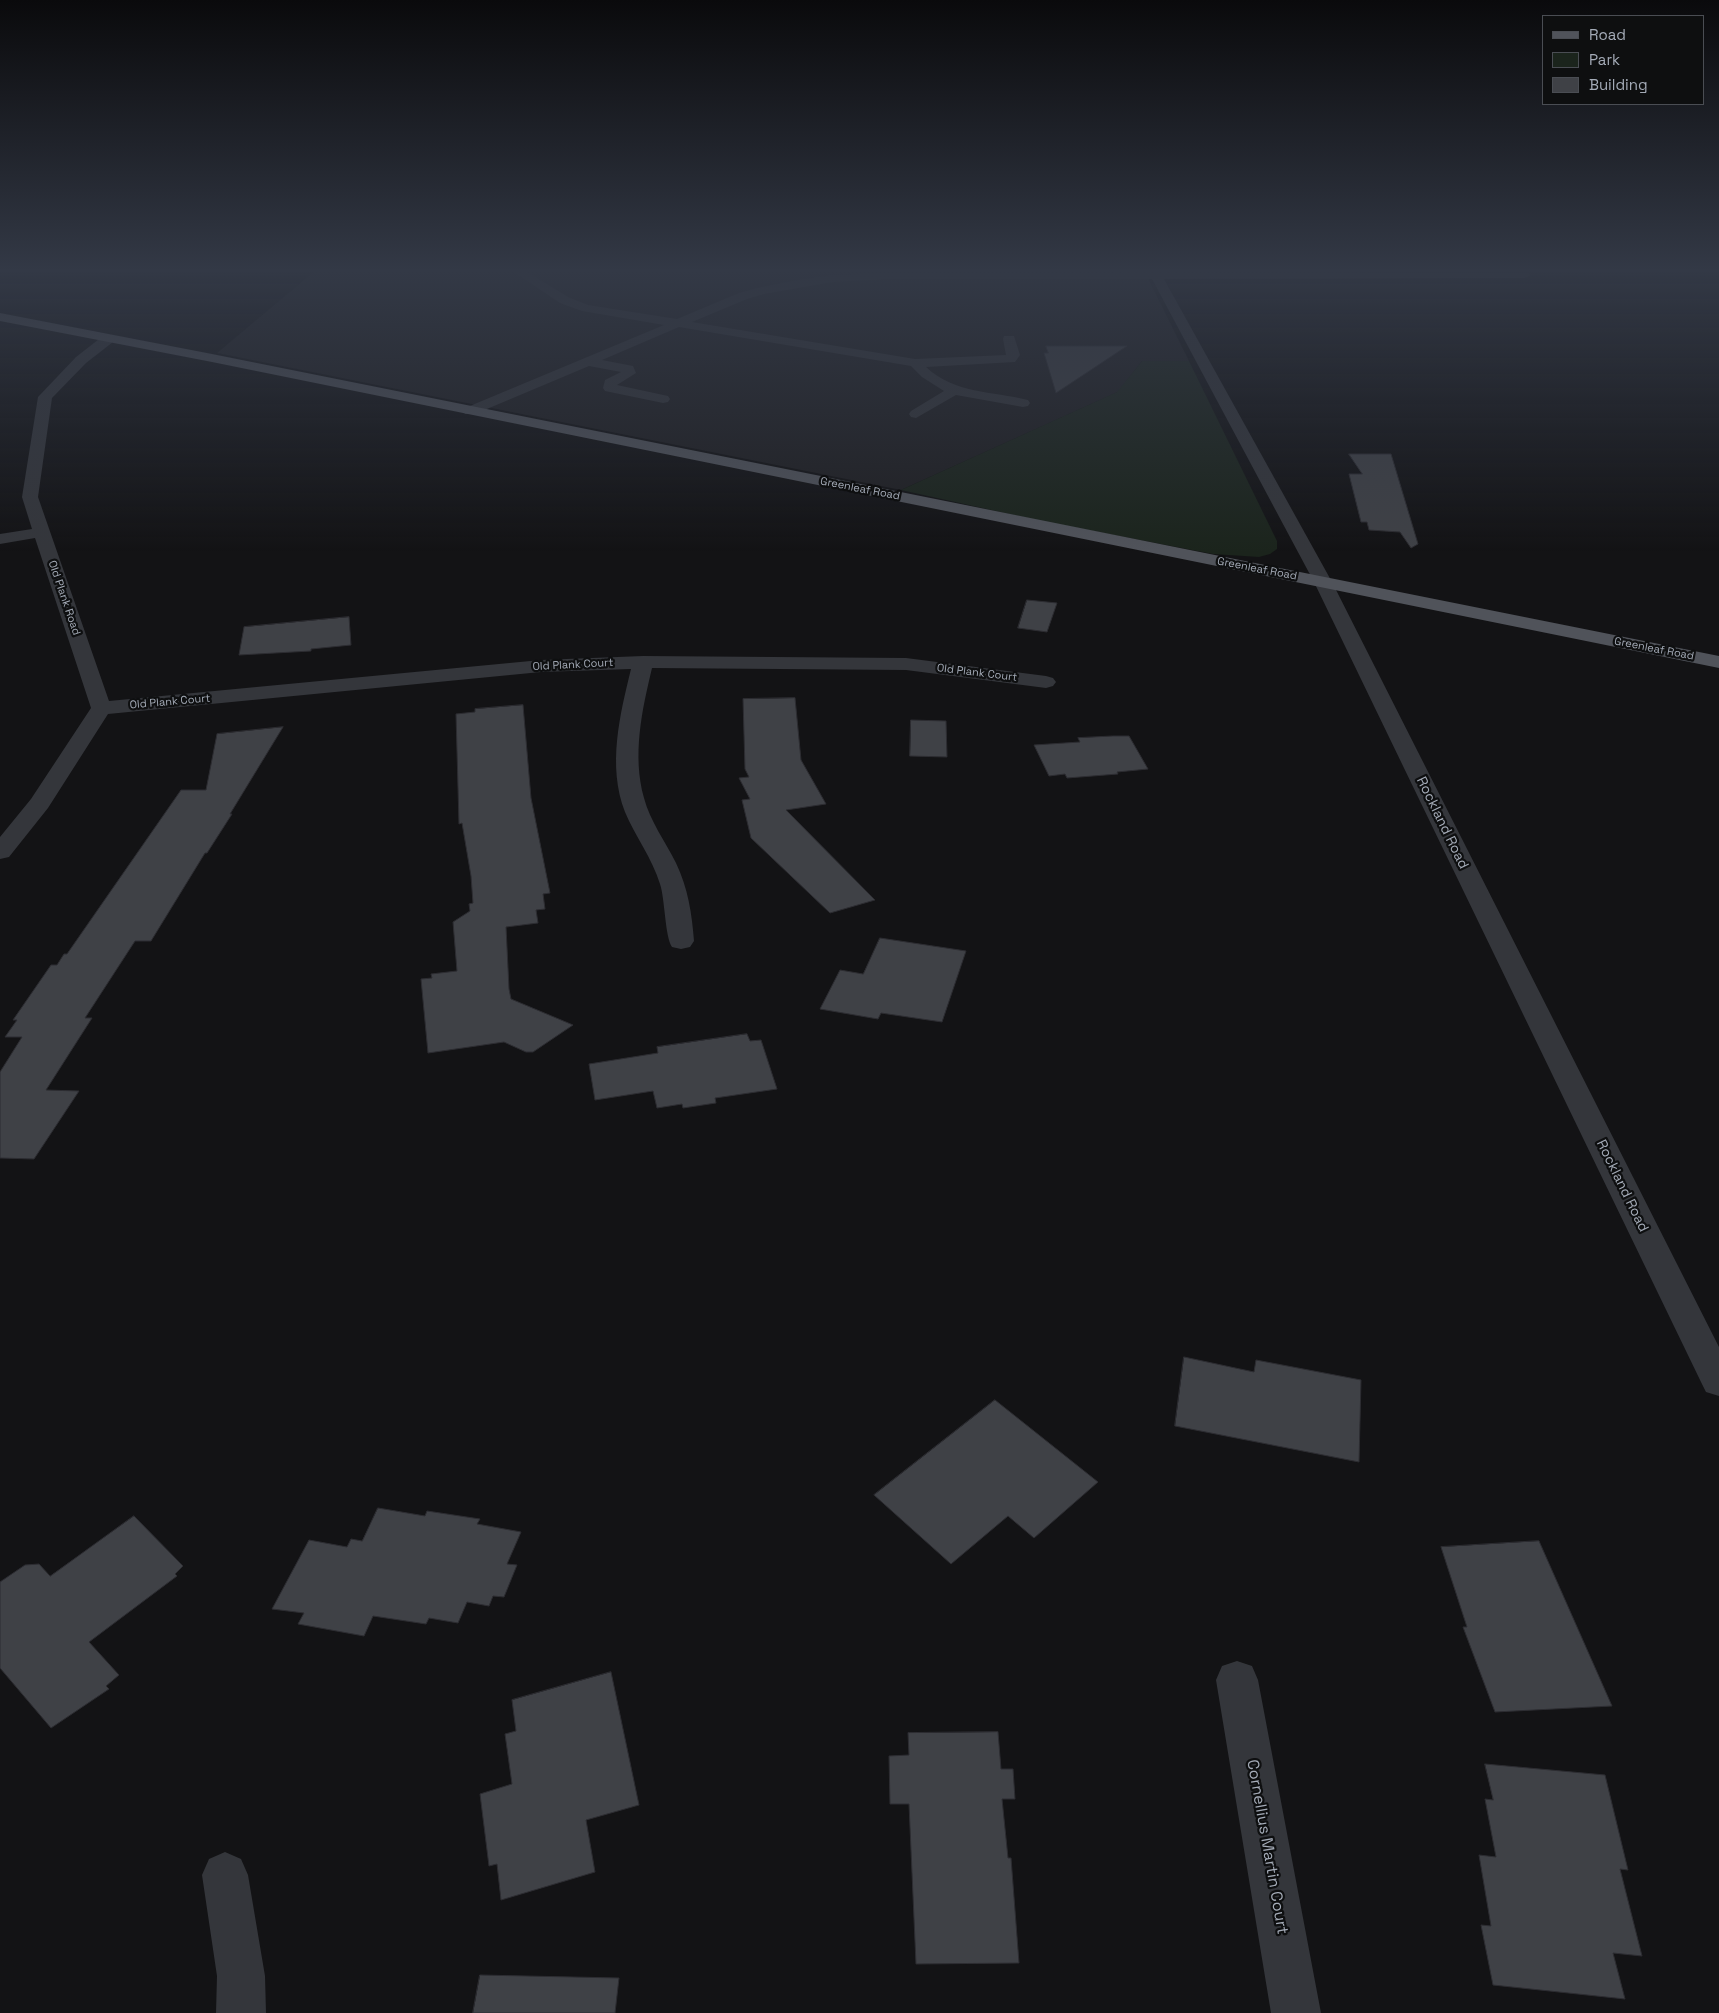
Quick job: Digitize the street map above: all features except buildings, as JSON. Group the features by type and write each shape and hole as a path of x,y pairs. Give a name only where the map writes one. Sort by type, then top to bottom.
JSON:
{"main road":[{"name":"Greenleaf Road","path":"241,364 1719,662"}],"street":[{"name":"Old Plank Road","path":"77,364 45,397 30,497 101,708"},
{"path":"470,411 579,364"},
{"path":"601,364 628,369 629,373 610,383 610,388 663,398"},
{"path":"916,364 926,376 953,391 1023,403"},
{"name":"Rockland Road","path":"1205,364 1323,582 1719,1382"},
{"path":"916,414 953,391"},
{"path":"0,539 42,532"},
{"path":"643,662 631,714 626,748 630,788 642,825 668,872 678,901 681,942"},
{"name":"Old Plank Court","path":"101,708 541,666 643,662 906,664 1046,682"},
{"path":"0,852 40,802 101,708"},
{"name":"Cornellius Martin Court","path":"1237,1680 1296,2013"},
{"path":"225,1875 241,1976 241,2013"}],"shaded area":[{"path":"272,364 1140,364 1118,392 901,490"}],"green space":[{"path":"1140,364 1190,364 1277,541 1277,549 1270,554 1259,557 1213,554 1041,521 901,490 1117,392"}]}
